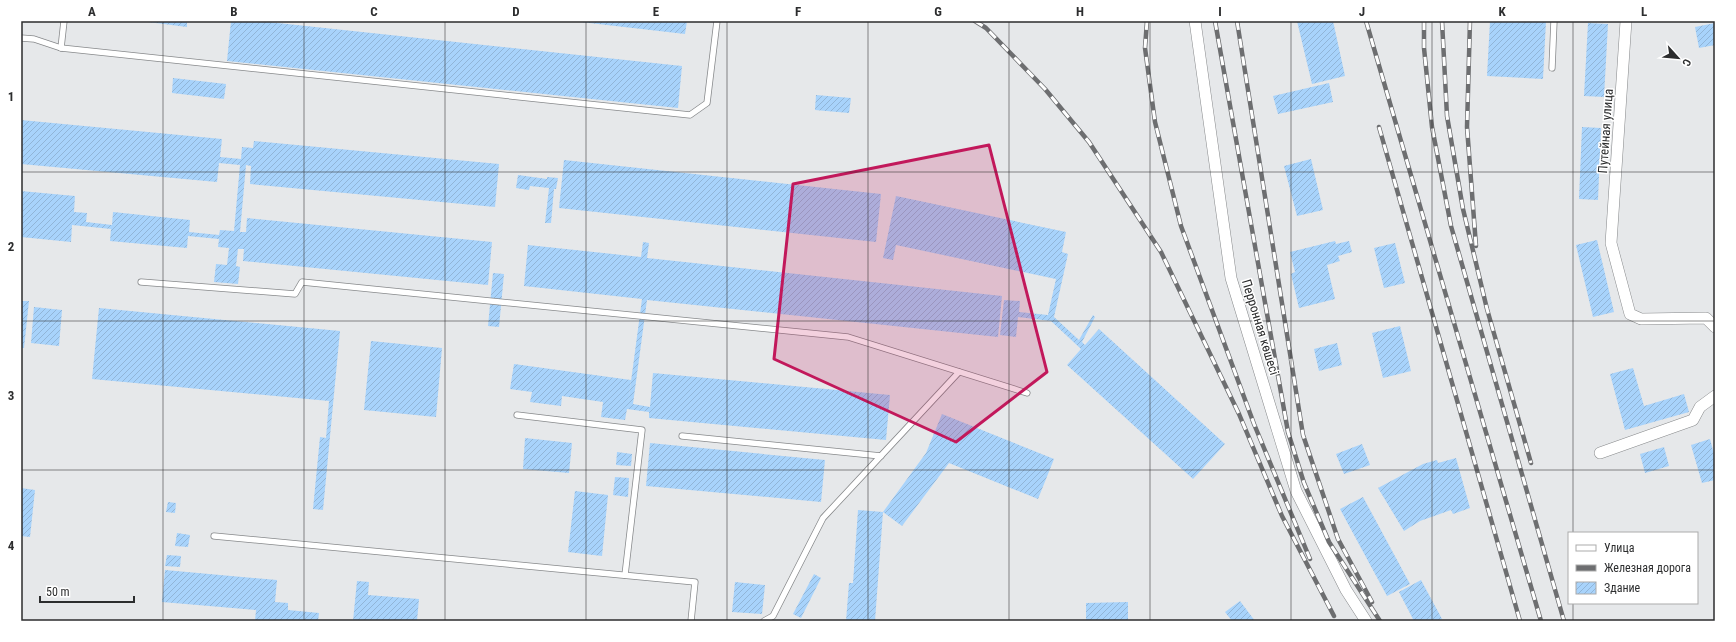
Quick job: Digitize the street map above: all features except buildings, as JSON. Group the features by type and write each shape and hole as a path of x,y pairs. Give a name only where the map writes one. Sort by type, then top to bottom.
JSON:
{"street":[{"name":"Перронная көшесі","path":"1196,21 1231,278 1296,491 1346,590 1366,621"},
{"name":"Путейная улица","path":"1626,21 1611,243 1630,314 1641,319 1706,318 1715,327"},
{"path":"1600,453 1693,420 1700,407 1715,396"}],"lane":[{"path":"62,48 64,21"},
{"path":"21,38 34,39 62,48 690,115 707,103 717,21"},
{"path":"1552,68 1554,21"},
{"path":"141,282 294,294 302,282 848,338 1027,393"},
{"path":"764,621 773,616 823,518 959,372"},
{"path":"517,415 642,430 625,575"},
{"path":"682,436 881,456"},
{"path":"214,536 695,582 692,621"}],"highlighted area":[{"path":"989,145 1047,372 956,442 774,359 793,184"}],"railway":[{"path":"975,21 986,28 1045,89 1089,142 1161,252 1239,414 1282,516 1334,616"},
{"path":"1147,21 1145,48 1155,122 1181,226 1254,424 1310,559"},
{"path":"1215,21 1288,432 1304,483 1329,542 1380,621"},
{"path":"1237,21 1303,435 1338,539 1372,602"},
{"path":"1366,21 1541,621"},
{"path":"1424,21 1424,48 1432,127 1451,226 1564,621"},
{"path":"1442,21 1447,116 1463,209 1487,309 1531,463"},
{"path":"1470,21 1467,127 1476,246"},
{"path":"1379,127 1520,621"}]}
